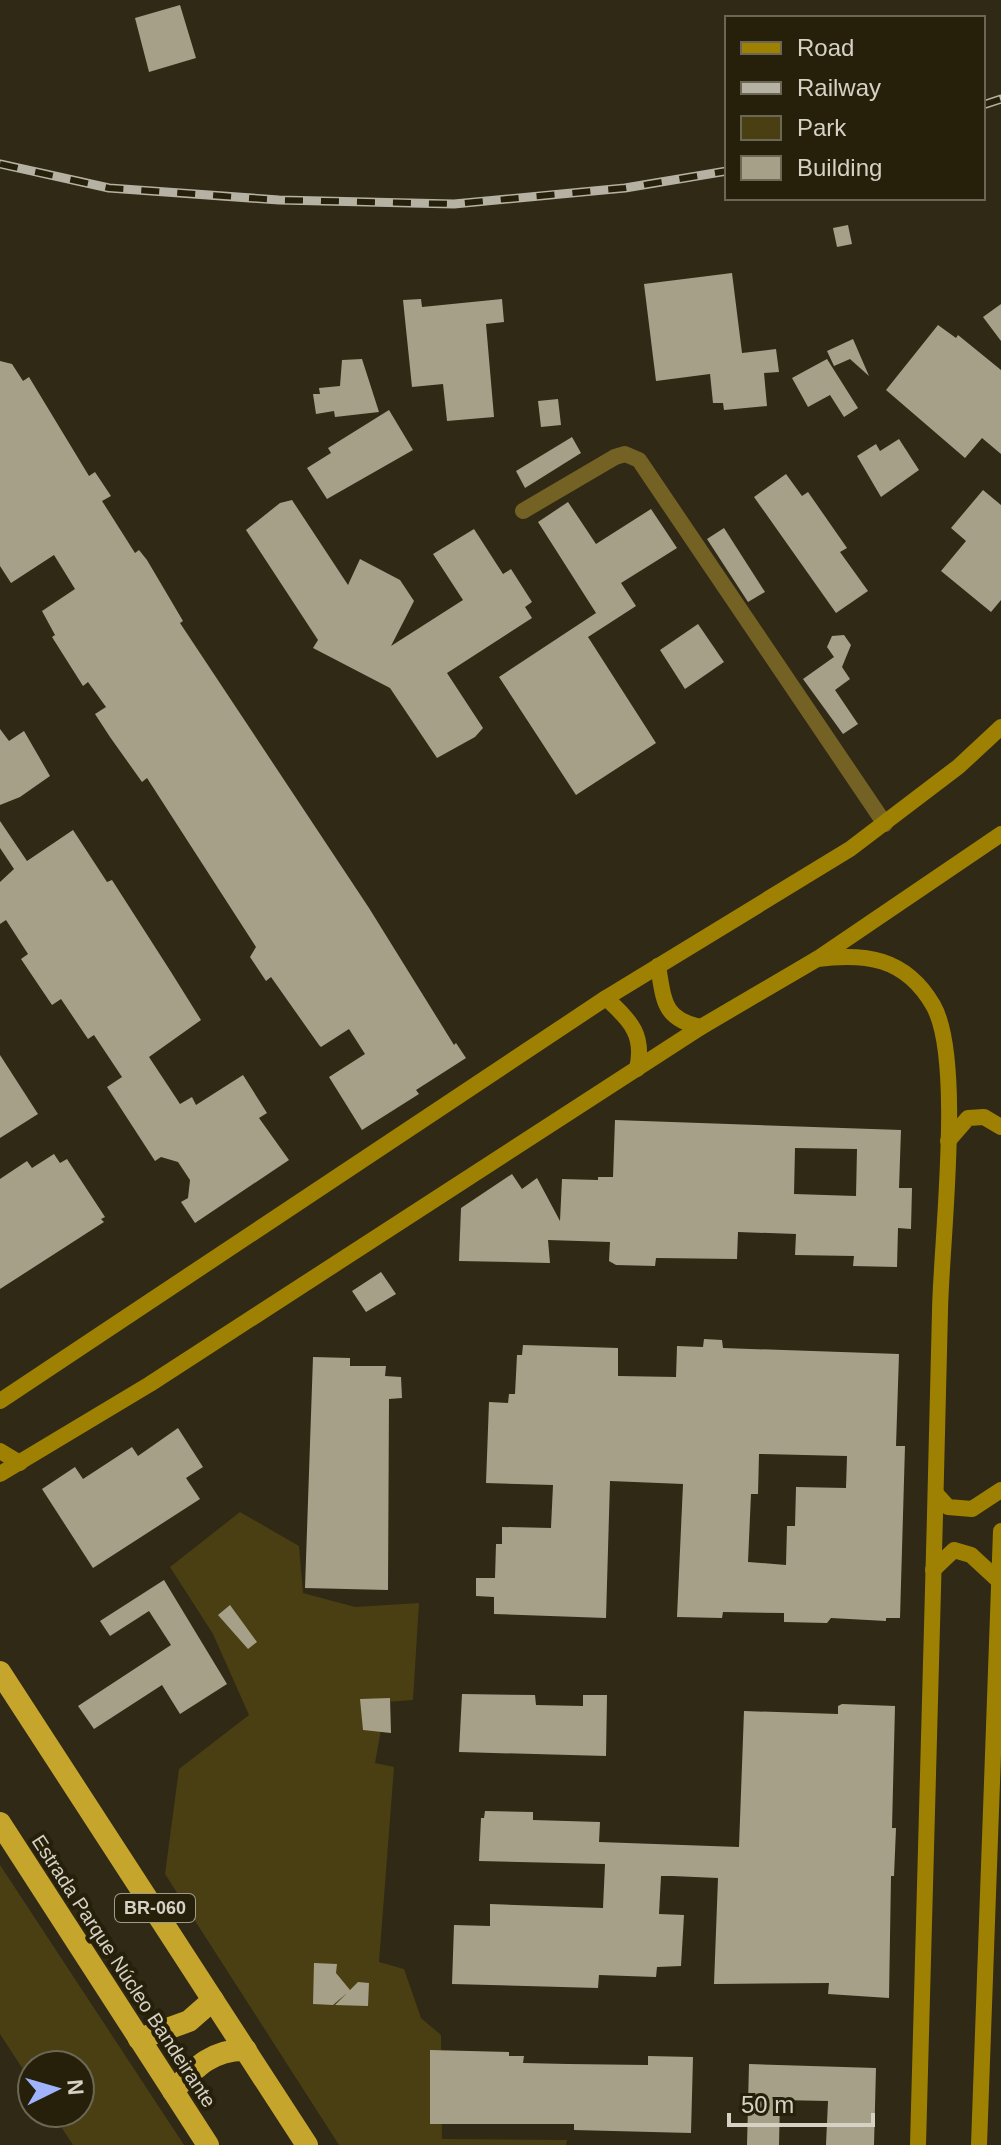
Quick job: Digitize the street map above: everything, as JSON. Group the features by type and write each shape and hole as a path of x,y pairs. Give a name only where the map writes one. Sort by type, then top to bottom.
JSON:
{"highway":[{"name":"BR-060","path":"0,1672 114,1842 307,2145"},
{"name":"Estrada Parque Núcleo Bandeirante","path":"0,1823 208,2145"},
{"path":"139,2039 189,2021 213,2000"},
{"path":"173,2091 202,2061 217,2054 246,2050"}],"main road":[{"path":"0,1401 606,998 885,824 967,760 1001,727"},
{"path":"0,1474 150,1384 701,1027 817,959 1001,834"},
{"path":"817,959 858,954 876,959 917,984 934,1006 944,1038 948,1141 918,2145"},
{"path":"658,966 669,1010 678,1022 701,1027"},
{"path":"606,998 636,1032 642,1048 637,1069"},
{"path":"948,1141 968,1118 984,1117 1001,1127"},
{"path":"0,1451 20,1463"},
{"path":"937,1495 948,1507 972,1509 1001,1490"},
{"path":"979,2145 1001,1531"},
{"path":"933,1570 954,1550 971,1555 997,1579"}],"street":[{"path":"523,511 615,457 625,454 639,460 885,824"}],"green space":[{"path":"240,1512 299,1546 303,1593 355,1607 419,1603 413,1700 386,1702 375,1763 394,1767 379,1962 404,1969 421,2018 441,2035 442,2139 567,2140 566,2145 339,2145 165,1874 179,1769 249,1715 213,1634 170,1567"},
{"path":"0,1865 184,2145 73,2145 62,2129 96,2129 96,2049 16,2049 16,2058 0,2034"}],"building":[{"path":"180,5 196,58 149,72 135,18"},
{"path":"848,225 852,244 837,247 833,228"},
{"path":"732,273 742,353 776,349 779,372 764,373 767,406 724,410 723,403 713,403 710,374 656,381 644,284"},
{"path":"421,299 422,307 502,299 504,322 486,324 494,417 447,421 443,384 412,387 403,300"},
{"path":"1001,304 1001,341 983,317"},
{"path":"938,325 956,338 958,335 1001,370 1001,454 982,438 965,458 886,390"},
{"path":"853,339 869,376 850,359 834,366 827,351"},
{"path":"362,359 379,412 335,417 334,411 316,414 313,394 320,394 319,388 340,386 342,360"},
{"path":"827,359 858,408 844,417 830,395 808,407 792,378"},
{"path":"0,361 12,364 23,381 29,377 89,476 95,472 111,496 102,501 135,553 139,550 147,560 183,621 180,623 369,908 454,1045 456,1043 466,1058 416,1090 419,1094 362,1130 329,1077 365,1054 349,1029 321,1047 271,977 266,981 250,957 256,947 147,778 142,782 95,714 106,707 88,682 83,686 52,637 55,635 42,611 75,589 54,555 11,583 0,566"},
{"path":"558,399 561,425 541,427 538,401"},
{"path":"389,410 413,450 327,499 307,468 331,453 328,448"},
{"path":"572,437 581,453 525,488 516,471"},
{"path":"899,439 919,470 881,497 857,456 876,444 880,451"},
{"path":"786,474 802,496 808,492 847,548 840,552 868,591 836,613 754,497"},
{"path":"983,490 1001,505 1001,600 991,612 941,571 966,541 951,528"},
{"path":"292,500 348,585 360,559 400,580 414,601 391,646 463,600 433,554 474,529 503,574 511,569 532,602 525,607 532,618 447,673 483,728 475,737 437,758 390,688 313,648 318,640 246,530 280,503"},
{"path":"568,502 596,544 651,509 677,548 621,583 636,606 588,637 656,743 576,795 499,677 596,613 538,522"},
{"path":"724,528 765,592 748,602 707,539"},
{"path":"698,624 724,662 685,689 660,650"},
{"path":"844,635 851,645 842,667 850,679 835,690 858,724 843,734 803,679 834,657 827,647 832,636"},
{"path":"0,729 9,741 24,731 50,776 20,797 0,805"},
{"path":"0,821 27,861 73,830 107,882 112,880 171,972 201,1020 149,1057 180,1104 192,1097 196,1105 243,1075 267,1113 259,1118 289,1160 195,1223 181,1202 188,1198 190,1180 178,1162 161,1157 155,1161 107,1087 122,1077 94,1035 88,1039 61,999 52,1005 21,959 28,954 6,920 0,924 0,882 14,869 0,848"},
{"path":"0,1055 38,1114 0,1138"},
{"path":"615,1120 901,1130 899,1188 912,1188 911,1229 898,1228 897,1267 853,1266 854,1256 795,1255 796,1234 738,1232 737,1259 656,1258 655,1266 616,1265 609,1261 610,1242 548,1240 550,1263 459,1261 461,1208 512,1174 522,1189 537,1178 560,1221 562,1179 598,1180 598,1177 613,1177","holes":["795,1148 857,1149 856,1196 794,1194"]},
{"path":"54,1154 60,1163 67,1159 105,1217 101,1219 104,1222 0,1289 0,1179 27,1161 32,1168"},
{"path":"381,1272 396,1294 366,1312 352,1291"},
{"path":"704,1339 722,1340 723,1348 899,1354 896,1446 905,1446 900,1618 886,1618 886,1621 831,1618 827,1623 784,1622 784,1613 723,1612 722,1618 677,1617 683,1484 610,1481 606,1618 494,1614 494,1597 476,1596 476,1578 495,1578 496,1544 502,1544 502,1527 551,1528 553,1485 486,1483 489,1402 508,1403 509,1394 515,1394 517,1355 522,1355 523,1345 618,1348 618,1376 676,1377 677,1346 703,1347","holes":["759,1454 847,1456 846,1488 796,1487 795,1526 787,1526 786,1565 748,1562 751,1494 758,1494"]},
{"path":"313,1357 350,1358 350,1366 386,1366 385,1376 401,1377 402,1398 389,1399 388,1590 305,1588"},
{"path":"178,1428 203,1467 186,1478 200,1499 93,1568 42,1489 75,1467 83,1479 132,1447 138,1456"},
{"path":"164,1580 227,1684 180,1714 162,1685 94,1729 78,1706 171,1645 149,1611 110,1636 100,1621"},
{"path":"230,1605 257,1642 248,1649 218,1615"},
{"path":"462,1694 535,1695 536,1705 583,1706 583,1695 607,1695 606,1756 459,1752"},
{"path":"390,1698 391,1733 363,1730 360,1699"},
{"path":"838,1706 895,1706 892,1828 896,1828 894,1876 891,1876 889,1998 828,1994 829,1983 714,1984 718,1878 672,1876 661,1876 659,1914 684,1915 681,1966 657,1967 656,1977 599,1975 598,1988 452,1984 454,1925 490,1926 490,1904 603,1908 605,1864 479,1861 481,1818 484,1818 485,1811 533,1812 533,1820 600,1822 599,1842 739,1847 744,1711 838,1714"},
{"path":"314,1963 337,1964 336,1973 350,1990 358,1982 369,1983 368,2006 335,2005 347,1993 333,2005 313,2004"},
{"path":"430,2050 509,2052 509,2056 524,2056 523,2063 648,2065 648,2056 693,2057 691,2133 574,2130 574,2124 430,2124"},
{"path":"749,2064 876,2068 874,2145 826,2145 828,2101 780,2100 779,2145 747,2145"}],"railway":[{"path":"985,104 1001,99"},
{"path":"0,164 109,188 279,200 454,204 625,188 725,171"}]}
